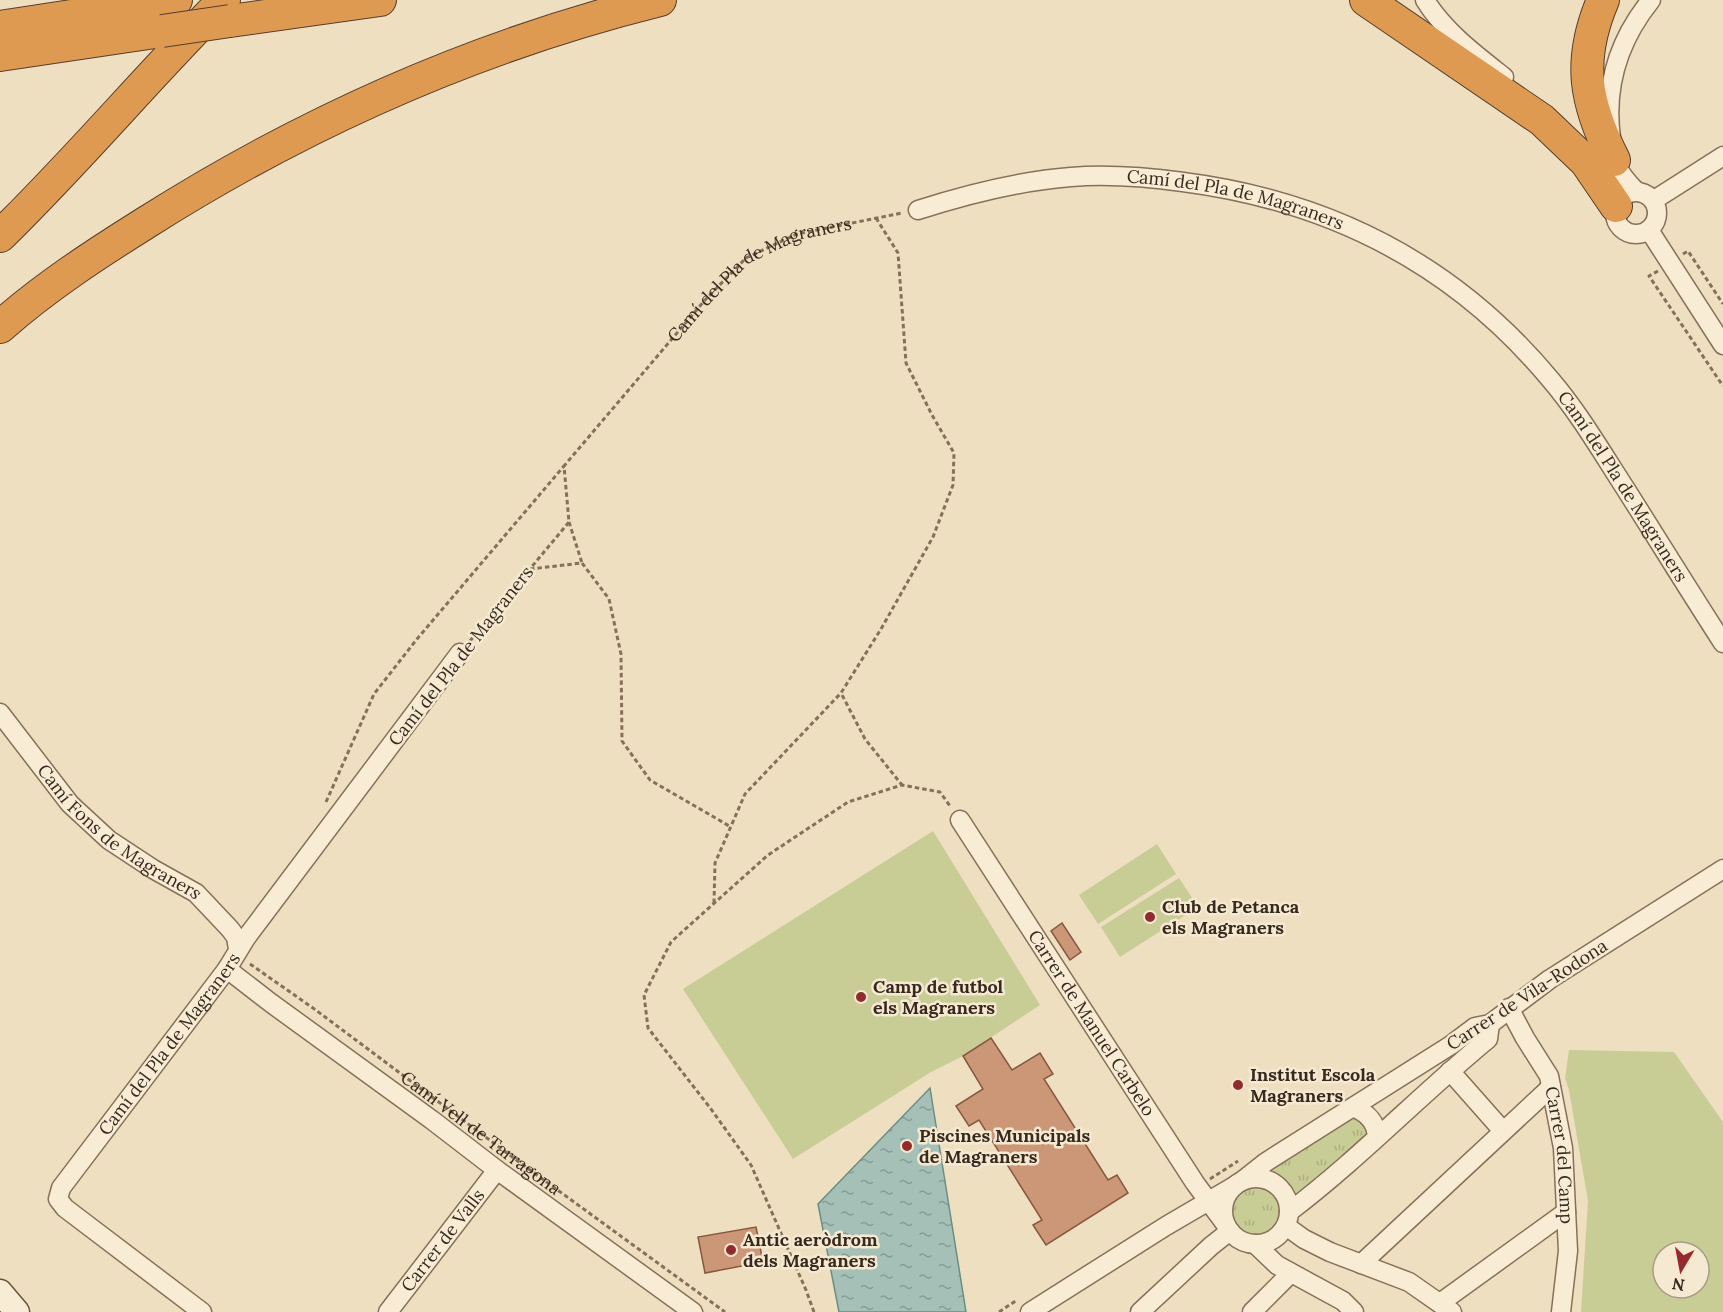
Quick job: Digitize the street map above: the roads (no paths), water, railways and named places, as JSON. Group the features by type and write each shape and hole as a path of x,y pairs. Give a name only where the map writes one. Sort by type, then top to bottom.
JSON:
{"highway":[{"path":"0,27 176,0"},
{"path":"0,56 162,31 227,10 380,0"},
{"path":"0,327 40,293 128,233 235,169 303,133 423,78 482,55 599,16 660,0"},
{"path":"1366,0 1542,120 1626,197"},
{"path":"1603,0 1589,44 1588,85 1592,110 1614,160"},
{"path":"0,236 227,10"}],"street":[{"path":"1425,0 1441,21 1467,47 1565,125 1626,197"},
{"path":"1626,197 1614,160 1608,112 1613,76 1621,46 1651,0"},
{"path":"1654,200 1723,156"},
{"name":"Camí del Pla de Magraners","path":"918,210 991,189 1052,178 1092,176 1164,179 1232,189 1296,206 1359,230 1390,246 1451,286 1479,308 1504,330 1551,380 1591,435 1723,643"},
{"path":"1646,193 1654,200 1658,216 1655,224 1649,230 1635,234 1627,232 1616,221 1615,214 1626,197 1646,193"},
{"path":"1649,230 1723,345"},
{"name":"Camí del Pla de Magraners","path":"202,1312 65,1208 58,1199 61,1188 460,653"},
{"name":"Camí Fons de Magraners","path":"0,713 70,804 109,840 153,869 196,893 236,937 234,958"},
{"name":"Carrer de Manuel Carbelo","path":"960,820 1195,1183 1228,1228"},
{"name":"Carrer de Vila-Rodona","path":"1030,1312 1239,1183 1257,1168 1475,1027 1490,1024 1550,979 1723,869"},
{"name":"Camí Vell de Tarragona","path":"234,958 271,1003 693,1312"},
{"name":"Carrer del Camp","path":"1509,1008 1549,1076 1563,1148 1568,1251 1558,1310"},
{"path":"1490,1024 1488,1039 1323,1185 1287,1219 1276,1238 1270,1242 1255,1244 1241,1241 1228,1228 1224,1218 1224,1203 1231,1190 1239,1183 1257,1178 1271,1182 1282,1191 1289,1205 1287,1219 1304,1239 1330,1252 1408,1282 1448,1309 1566,1212"},
{"path":"1450,1071 1503,1131"},
{"path":"1361,1264 1551,1087"},
{"path":"1353,1107 1369,1116 1375,1126 1377,1137"},
{"name":"Carrer de Valls","path":"388,1312 497,1170"},
{"path":"1140,1312 1228,1228"},
{"path":"1255,1244 1277,1265 1343,1301 1354,1312"},
{"path":"1255,1310 1291,1273"},
{"path":"0,1292 17,1312"},
{"path":"0,1308 4,1312"}],"water":[{"name":"Piscines Municipals de Magraners","path":"930,1088 966,1312 839,1312 818,1204"}],"place":[{"name":"Club de Petanca els Magraners","path":"1150,917"},
{"name":"Camp de futbol els Magraners","path":"861,997"},
{"name":"Institut Escola Magraners","path":"1238,1085"},
{"name":"Piscines Municipals de Magraners","path":"907,1146"},
{"name":"Antic aeròdrom dels Magraners","path":"731,1250"}]}
